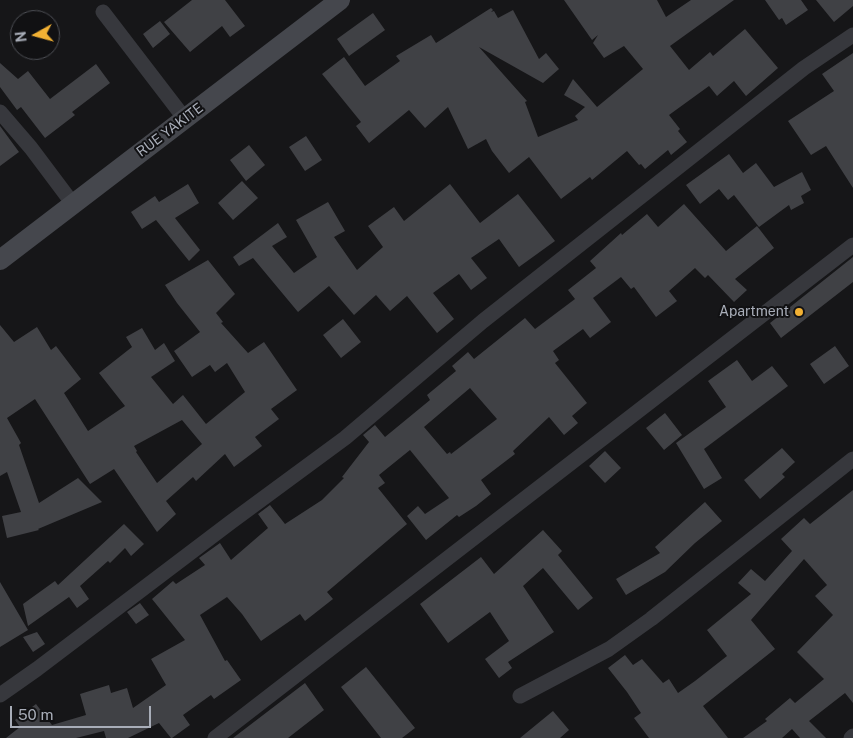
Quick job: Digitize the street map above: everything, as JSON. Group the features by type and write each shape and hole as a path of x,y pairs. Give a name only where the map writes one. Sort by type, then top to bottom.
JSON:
{"main road":[{"name":"RUE YAKITE","path":"0,260 185,119 332,2"}],"street":[{"path":"103,12 185,119"},
{"path":"0,695 345,438 483,321 804,68 853,35"},
{"path":"0,112 31,148 73,204"},
{"path":"215,738 853,245"},
{"path":"520,696 609,649 651,619 853,459"}],"building":[{"path":"192,0 225,0 245,26 230,37 222,26 190,52 164,22"},
{"path":"564,0 657,0 666,17 691,0 734,0 670,46 689,70 710,52 713,56 745,29 778,68 746,96 734,81 717,96 709,86 669,115 687,142 671,155 668,150 645,169 627,151 592,180 590,177 561,199 529,157 509,173 492,151 486,139 468,149 448,107 425,128 409,110 369,143 356,126 361,122 322,74 344,57 365,86 400,61 396,56 431,35 436,43 491,8 493,10 491,12 494,11 498,18 513,10 539,59 546,53 559,69 543,83 479,47 527,101 525,102 538,137 578,120 575,116 585,107 564,95 573,79 597,107 643,69 624,46 604,58 593,43 598,35 592,40"},
{"path":"765,0 801,0 808,10 786,25 782,18 779,20"},
{"path":"816,0 853,0 853,6 834,22"},
{"path":"373,13 385,30 349,56 337,39"},
{"path":"160,21 170,34 153,48 143,34"},
{"path":"853,53 853,188 826,146 811,155 788,121 834,91 822,74"},
{"path":"0,63 18,79 28,71 50,99 96,64 110,83 72,112 75,115 45,138 21,107 17,110 0,87"},
{"path":"0,126 19,152 0,166"},
{"path":"306,136 322,160 305,171 289,147"},
{"path":"249,145 265,165 246,181 230,160"},
{"path":"729,154 743,173 756,163 774,187 802,172 811,190 801,196 804,203 791,210 789,205 759,227 734,195 728,200 719,189 700,204 686,185"},
{"path":"242,181 258,198 233,220 218,203"},
{"path":"188,184 199,203 175,218 200,250 189,261 156,220 142,229 131,212 155,196 159,202"},
{"path":"450,184 480,223 518,194 555,241 519,267 499,239 471,258 487,278 471,290 459,274 433,293 454,319 437,333 407,296 390,311 376,295 354,315 329,286 298,312 253,258 239,266 233,257 278,223 287,237 272,246 294,273 317,257 296,220 328,202 345,231 334,237 357,270 383,247 368,226 394,207 404,221"},
{"path":"684,204 726,251 757,226 774,248 735,279 747,290 734,302 708,275 705,278 695,268 669,291 677,301 656,317 634,287 631,289 621,277 593,298 611,322 590,338 583,329 553,351 559,360 555,363 587,403 572,416 578,423 564,435 549,417 513,451 515,454 481,480 491,494 459,517 457,515 426,540 407,516 418,506 425,514 449,498 410,450 379,475 385,483 378,488 407,524 327,592 333,599 305,621 300,614 261,641 227,597 200,615 225,661 227,660 241,680 214,699 211,695 183,715 190,725 172,738 159,723 128,738 106,738 104,731 76,738 6,738 20,727 15,720 36,704 52,725 86,715 80,694 109,685 111,693 127,688 133,708 166,685 151,659 185,640 152,599 173,581 176,584 205,565 199,558 220,543 231,560 268,528 258,514 270,505 285,524 322,500 344,478 342,477 369,442 363,435 375,425 385,437 430,400 427,395 456,371 452,366 468,352 474,359 525,318 535,329 575,299 568,290 596,268 590,261 621,233 622,235 647,214 658,227","holes":["470,388 497,419 451,454 450,452 447,454 424,427"]},
{"path":"853,257 853,282 781,338 770,323"},
{"path":"208,260 235,294 216,313 223,322 221,323 248,353 264,342 297,390 271,409 279,419 255,437 262,446 234,467 225,454 196,481 193,477 166,501 176,514 157,532 114,469 90,484 35,399 7,418 21,443 19,445 39,503 78,478 102,502 39,530 7,538 2,516 21,512 7,472 0,476 0,325 14,342 37,327 51,350 56,346 81,379 64,393 88,431 125,406 99,373 132,347 126,337 142,328 155,350 164,343 175,361 151,377 173,404 183,395 206,424 245,392 227,363 215,372 210,365 192,377 174,351 200,332 165,285","holes":["182,420 202,444 157,483 134,446"]},
{"path":"343,319 361,342 341,358 323,335"},
{"path":"835,346 849,366 824,384 810,364"},
{"path":"737,360 752,381 772,366 788,386 704,449 722,478 704,489 676,443 726,407 708,381"},
{"path":"665,413 682,435 664,450 646,428"},
{"path":"782,448 795,462 782,474 785,477 760,499 744,480"},
{"path":"605,451 621,468 605,483 589,466"},
{"path":"853,490 853,703 845,693 809,721 826,738 800,738 792,729 782,738 743,738 767,721 765,719 790,698 795,703 824,679 797,652 833,615 815,596 827,585 804,559 751,620 775,649 703,706 728,738 649,738 634,718 641,713 608,668 625,655 633,665 642,659 663,683 669,679 678,693 695,681 727,656 707,630 751,594 738,583 751,569 765,581 792,551 781,539 804,518 810,524"},
{"path":"705,502 722,521 695,543 665,572 626,595 616,579 660,553 655,547"},
{"path":"124,524 144,544 131,556 125,548 110,563 108,561 80,586 89,599 77,608 69,597 28,626 23,604 55,581 58,585"},
{"path":"543,530 562,551 558,555 593,598 578,610 543,568 523,586 554,632 508,662 512,668 499,678 485,659 509,641 490,612 448,643 420,604 481,557 494,574"},
{"path":"0,582 28,630 0,647"},
{"path":"140,603 149,615 136,624 127,612"},
{"path":"37,632 45,644 33,652 23,637"},
{"path":"366,667 415,728 402,738 381,738 341,687"},
{"path":"305,683 324,710 288,738 233,738"},
{"path":"553,711 569,730 560,738 520,738"}],"place":[{"name":"Apartment","path":"799,312"}]}
